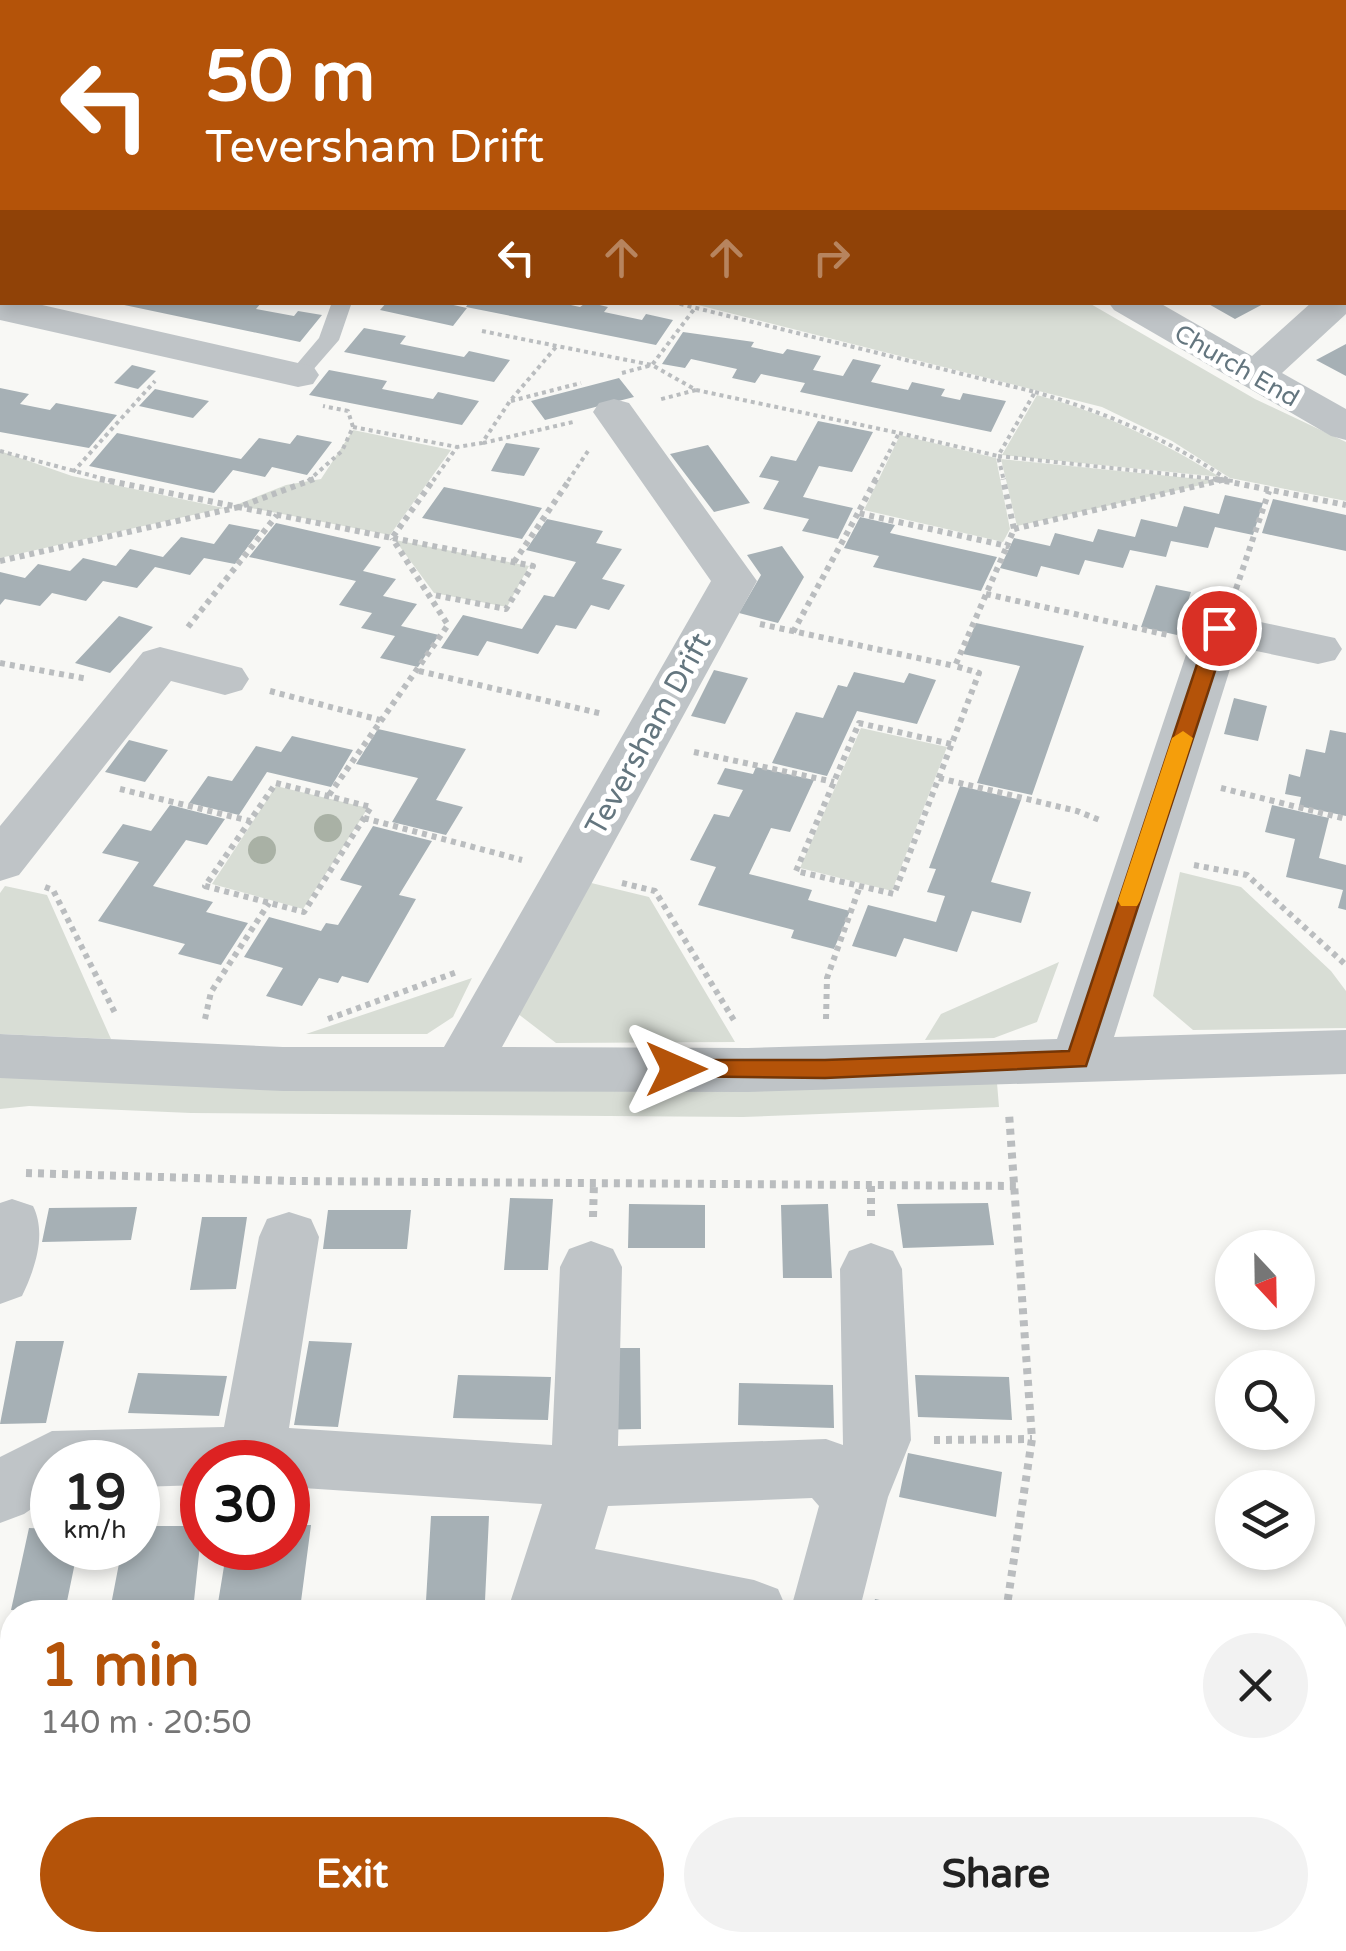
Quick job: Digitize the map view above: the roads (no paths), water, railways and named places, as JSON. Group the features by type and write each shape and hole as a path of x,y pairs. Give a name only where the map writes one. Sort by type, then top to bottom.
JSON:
{"street":[{"name":"Church End","path":"1133,305 1346,427"},
{"path":"1256,375 1333,305"},
{"path":"0,308 184,349 265,380"},
{"name":"Teversham Drift","path":"461,1068 734,581 610,388"},
{"path":"1078,1060 1217,637 1318,649"},
{"path":"18,874 78,766 149,676 226,679"},
{"path":"0,1056 283,1068 748,1070 1346,1052"},
{"path":"255,1440 289,1236"},
{"path":"591,1267 584,1477 547,1593 623,1600"},
{"path":"829,1600 866,1468 871,1269"},
{"path":"0,1494 52,1460 180,1457"},
{"path":"310,1460 584,1477 866,1468"}],"lane":[{"path":"265,380 329,340 341,305"}]}
